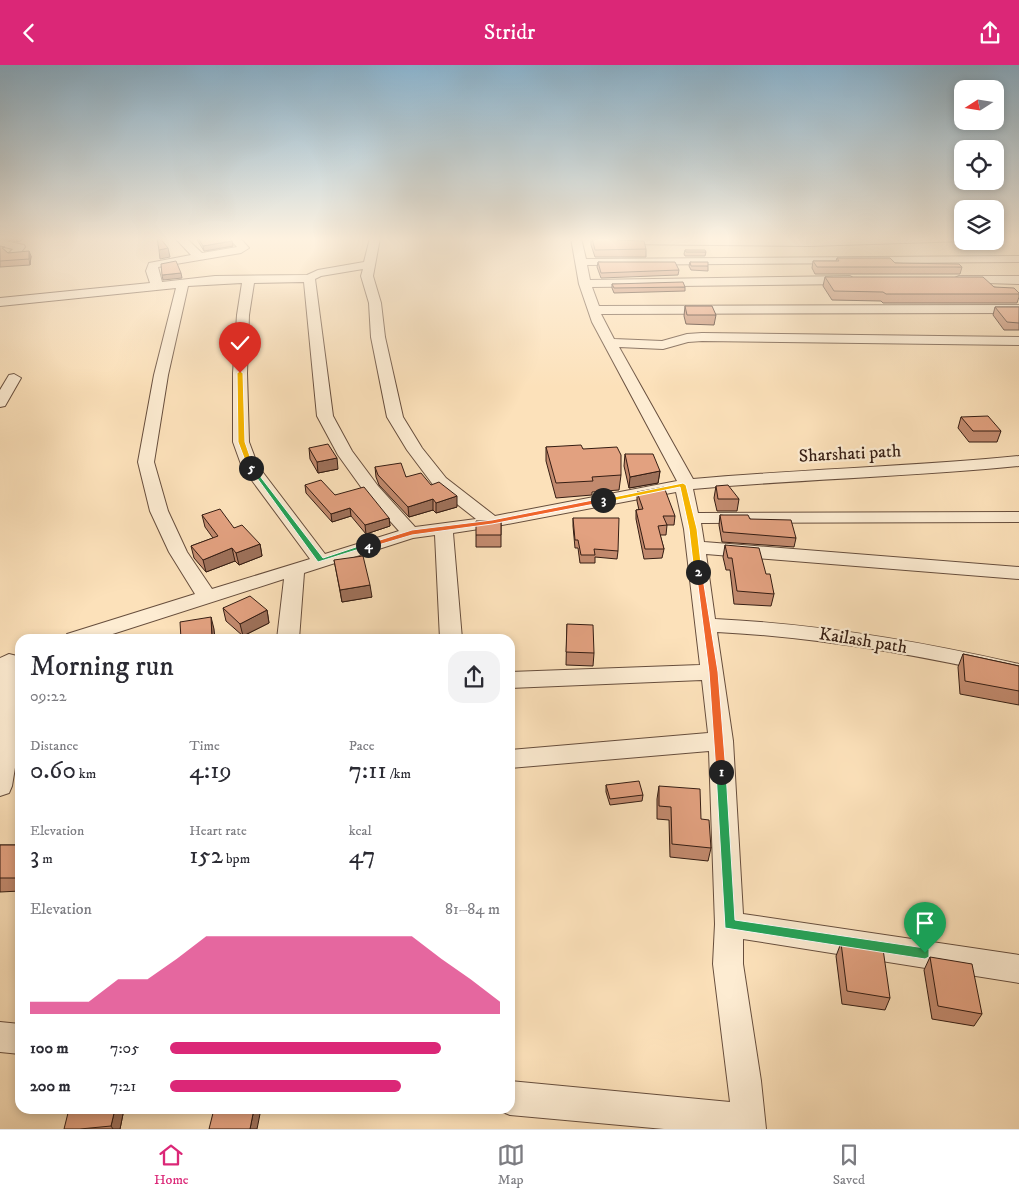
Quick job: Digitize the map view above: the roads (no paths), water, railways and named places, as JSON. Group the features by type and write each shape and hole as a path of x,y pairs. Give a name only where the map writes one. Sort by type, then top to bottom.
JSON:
{"street":[{"path":"0,302 141,288"},
{"path":"183,288 161,375 146,462 159,511 170,536 206,596"},
{"path":"248,288 243,315 240,373 242,442 250,467 321,561"},
{"path":"310,288 325,416 344,452 372,490 412,533"},
{"path":"370,288 375,303 378,337 396,417 415,449 440,482 492,522"},
{"path":"515,1099 748,1125 745,1081 728,965 729,924 720,741 713,672 691,518 683,485 686,482 608,343 593,310 587,288"},
{"path":"593,310 1019,309"},
{"path":"608,343 663,345 687,338 702,337 1019,341"},
{"path":"0,403 14,378"},
{"name":"Sharshati path","path":"89,634 412,533 492,522 683,485 758,478 930,470 1019,461"},
{"path":"691,518 1019,517"},
{"path":"444,528 451,634"},
{"path":"694,547 1019,573"},
{"path":"288,634 294,569"},
{"name":"Kailash path","path":"706,625 755,626 833,635 936,652 1019,671"},
{"path":"0,786 8,745 12,683 10,660"},
{"path":"515,680 713,672"},
{"path":"515,759 720,741"},
{"path":"729,924 1019,969"},
{"path":"0,1037 15,1038"}]}
